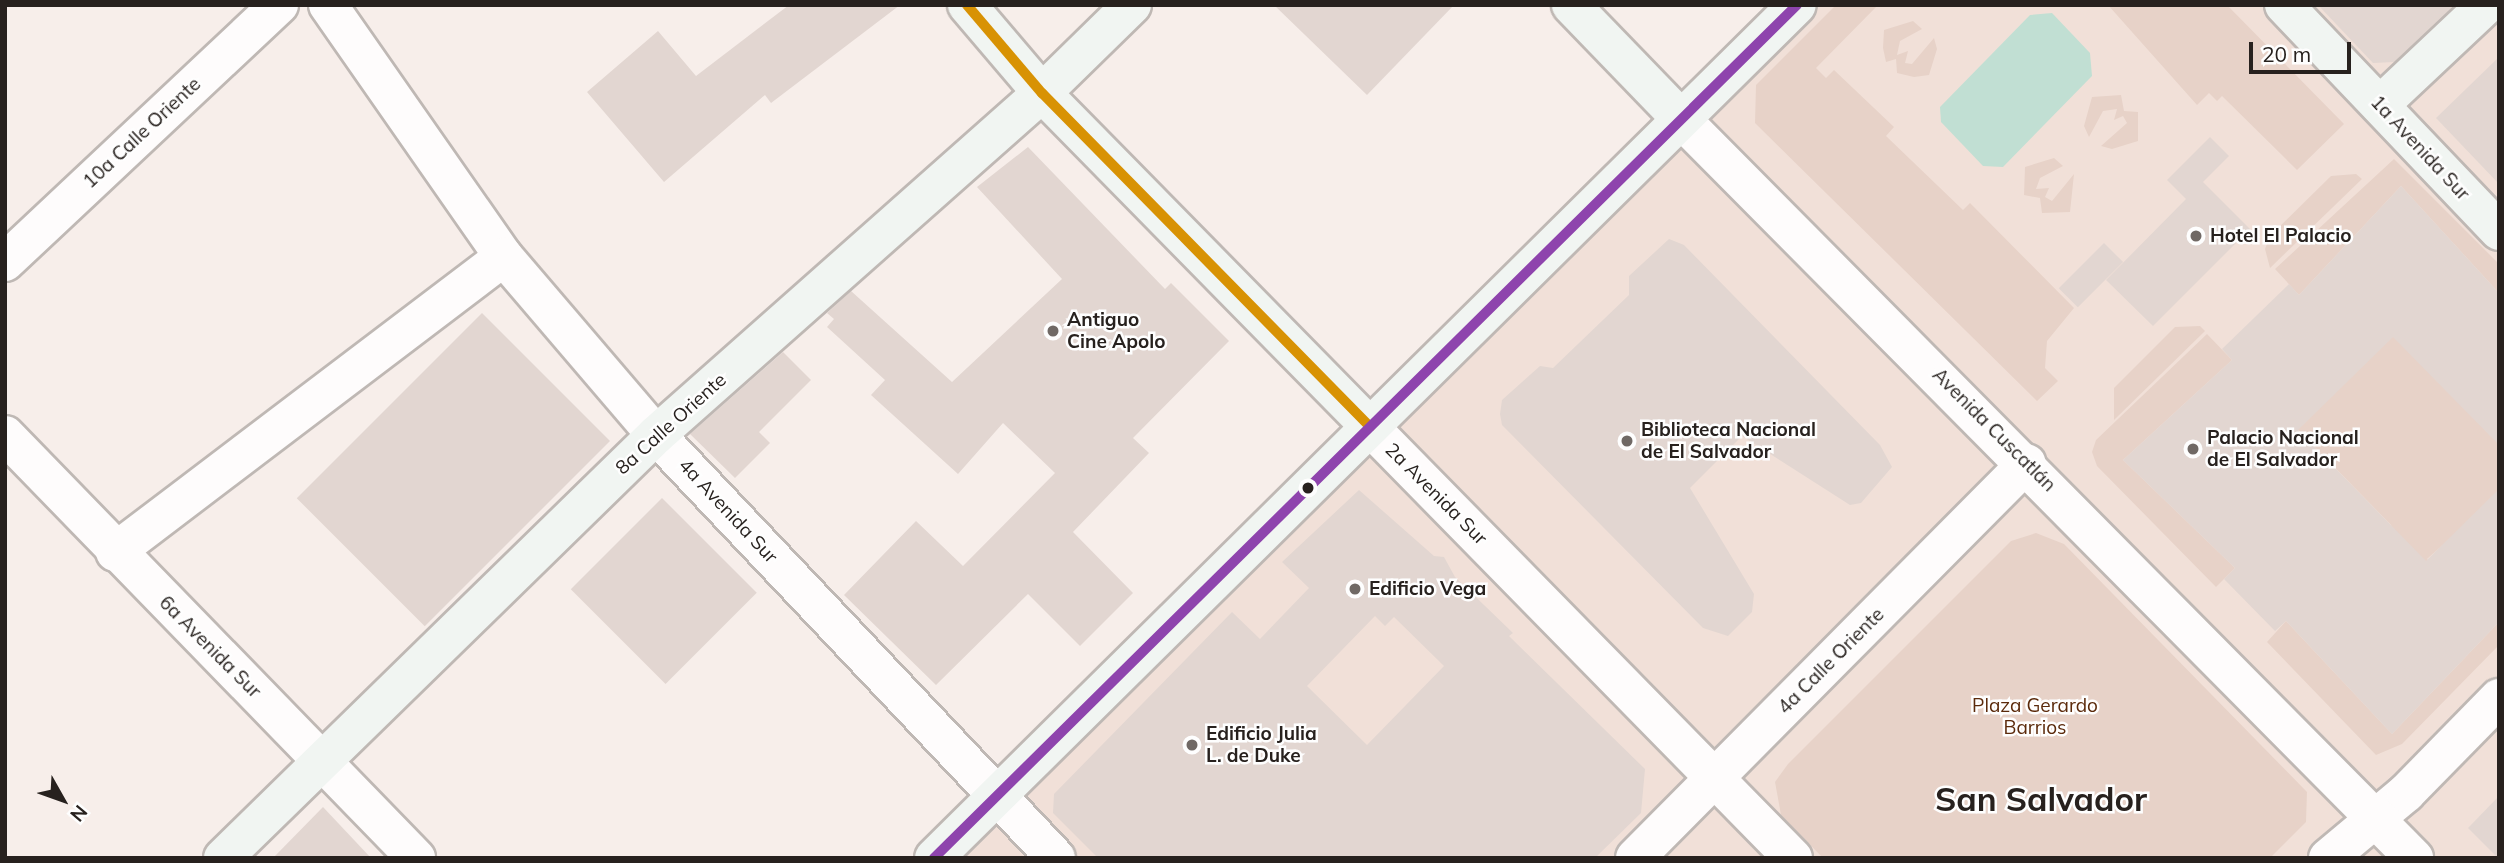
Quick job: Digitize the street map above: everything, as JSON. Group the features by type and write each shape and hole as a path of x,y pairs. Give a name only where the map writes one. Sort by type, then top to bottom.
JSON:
{"main road":[{"name":"2a Avenida Sur","path":"967,5 1042,93 1370,427"},
{"name":"8a Calle Oriente","path":"223,858 321,759 656,435 1042,93 1132,5"},
{"name":"Avenida Cuscatlán","path":"1571,5 1681,119"},
{"path":"934,858 1797,5"},
{"name":"1a Avenida Sur","path":"2284,5 2499,231"},
{"path":"2380,105 2486,5"}],"street":[{"name":"10a Calle Oriente","path":"5,262 279,5"},
{"name":"4a Avenida Sur","path":"328,5 503,257 656,435 1056,858"},
{"name":"Avenida Cuscatlán","path":"1681,119 2027,463 2414,858"},
{"path":"115,552 503,257"},
{"name":"2a Avenida Sur","path":"1370,427 1716,776 1793,858"},
{"name":"6a Avenida Sur","path":"5,435 115,552 416,858"},
{"name":"4a Calle Oriente","path":"1635,858 2027,463"},
{"path":"2328,858 2378,819 2499,698"}],"shaded area":[{"path":"1817,5 2499,5 2499,858 945,858"},
{"path":"2052,13 2090,53 2092,76 2003,167 1983,166 1941,122 1940,107 2030,15"}],"green space":[{"path":"1836,5 1878,5 1816,68 1826,78 1834,70 1894,127 1886,136 1963,210 1970,203 2074,308 2047,341 2045,368 2058,381 2037,401 1755,123 1756,85"},
{"path":"2108,5 2227,5 2344,124 2297,170 2222,96 2217,101 2209,93 2197,105"},
{"path":"1913,21 1922,29 1900,41 1897,55 1908,51 1905,63 1912,64 1934,38 1937,49 1929,75 1914,77 1897,73 1896,59 1886,62 1883,48 1884,30"},
{"path":"2121,95 2124,111 2138,112 2138,141 2112,149 2101,146 2127,123 2123,116 2114,120 2117,109 2103,111 2089,137 2084,126 2092,97"},
{"path":"2054,158 2063,166 2040,178 2036,189 2049,188 2045,197 2052,201 2074,174 2070,212 2042,213 2040,198 2024,195 2025,167"},
{"path":"2394,159 2499,264 2499,293 2401,186 2299,295 2275,269"},
{"path":"2356,174 2362,179 2270,268 2265,249 2270,236 2331,176"},
{"path":"2371,303 2499,434 2499,495 2427,559 2452,585 2417,619 2391,525 2271,402"},
{"path":"2200,326 2205,331 2114,420 2114,388 2175,327"},
{"path":"2207,334 2232,360 2123,460 2235,568 2216,587 2097,466 2092,452 2096,440"},
{"name":"Plaza Gerardo Barrios","path":"2036,533 2064,544 2307,792 2306,822 2270,858 1823,858 1781,815 1775,782 1788,764 2011,541"},
{"path":"2286,621 2392,734 2499,622 2499,645 2402,744 2376,755 2267,642"}],"building":[{"path":"789,5 900,5 771,103 765,95 664,182 587,92 658,31 696,76"},
{"path":"1274,5 1454,5 1367,95"},
{"path":"2318,5 2454,5 2394,62 2373,63"},
{"path":"2499,57 2499,184 2436,118"},
{"name":"Hotel El Palacio","path":"2210,137 2229,156 2203,182 2250,229 2153,326 2106,280 2186,199 2167,180"},
{"path":"1028,147 1165,289 1171,283 1229,341 1133,438 1149,453 1073,532 1133,593 1080,646 1028,594 936,685 844,595 916,521 963,566 1055,473 1003,423 958,474 871,395 885,380 827,327 834,319 827,313 851,291 952,382 1062,279 977,187"},
{"name":"Palacio Nacional de El Salvador","path":"2401,186 2499,293 2499,445 2393,337 2298,430 2426,561 2499,489 2499,622 2392,734 2286,621 2275,631 2224,579 2235,568 2123,460 2232,360 2222,349 2289,284 2299,295"},
{"name":"Biblioteca Nacional de El Salvador","path":"1669,239 1684,245 1880,445 1892,467 1861,503 1850,505 1742,436 1690,488 1754,594 1752,612 1728,636 1703,628 1502,425 1500,414 1502,400 1540,366 1553,368 1629,295 1629,276"},
{"path":"2104,243 2123,262 2078,307 2059,288"},
{"path":"482,313 610,441 425,626 297,498"},
{"path":"783,352 811,380 759,432 770,443 735,478 690,434"},
{"path":"1359,490 1434,556 1444,557 1455,577 1513,633 1509,636 1645,769 1641,813 1595,858 1098,858 1053,813 1054,794 1232,612 1260,639 1309,588 1282,562","holes":["1375,616 1385,626 1394,617 1444,666 1367,745 1307,686"]},
{"path":"662,498 757,593 666,684 571,589"},
{"path":"2499,796 2499,858 2498,858 2468,828"},
{"path":"323,807 371,858 273,858"}],"transit line":[{"path":"967,5 1042,93 1370,427"},
{"path":"934,858 1797,5"}],"place":[{"name":"Hotel El Palacio","path":"2196,236"},
{"name":"Antiguo Cine Apolo","path":"1053,331"},
{"name":"Biblioteca Nacional de El Salvador","path":"1627,441"},
{"name":"Palacio Nacional de El Salvador","path":"2193,449"},
{"name":"Edificio Vega","path":"1355,589"},
{"name":"Edificio Julia L. de Duke","path":"1192,745"}],"district":[{"name":"San Salvador","path":"2041,799"}]}
